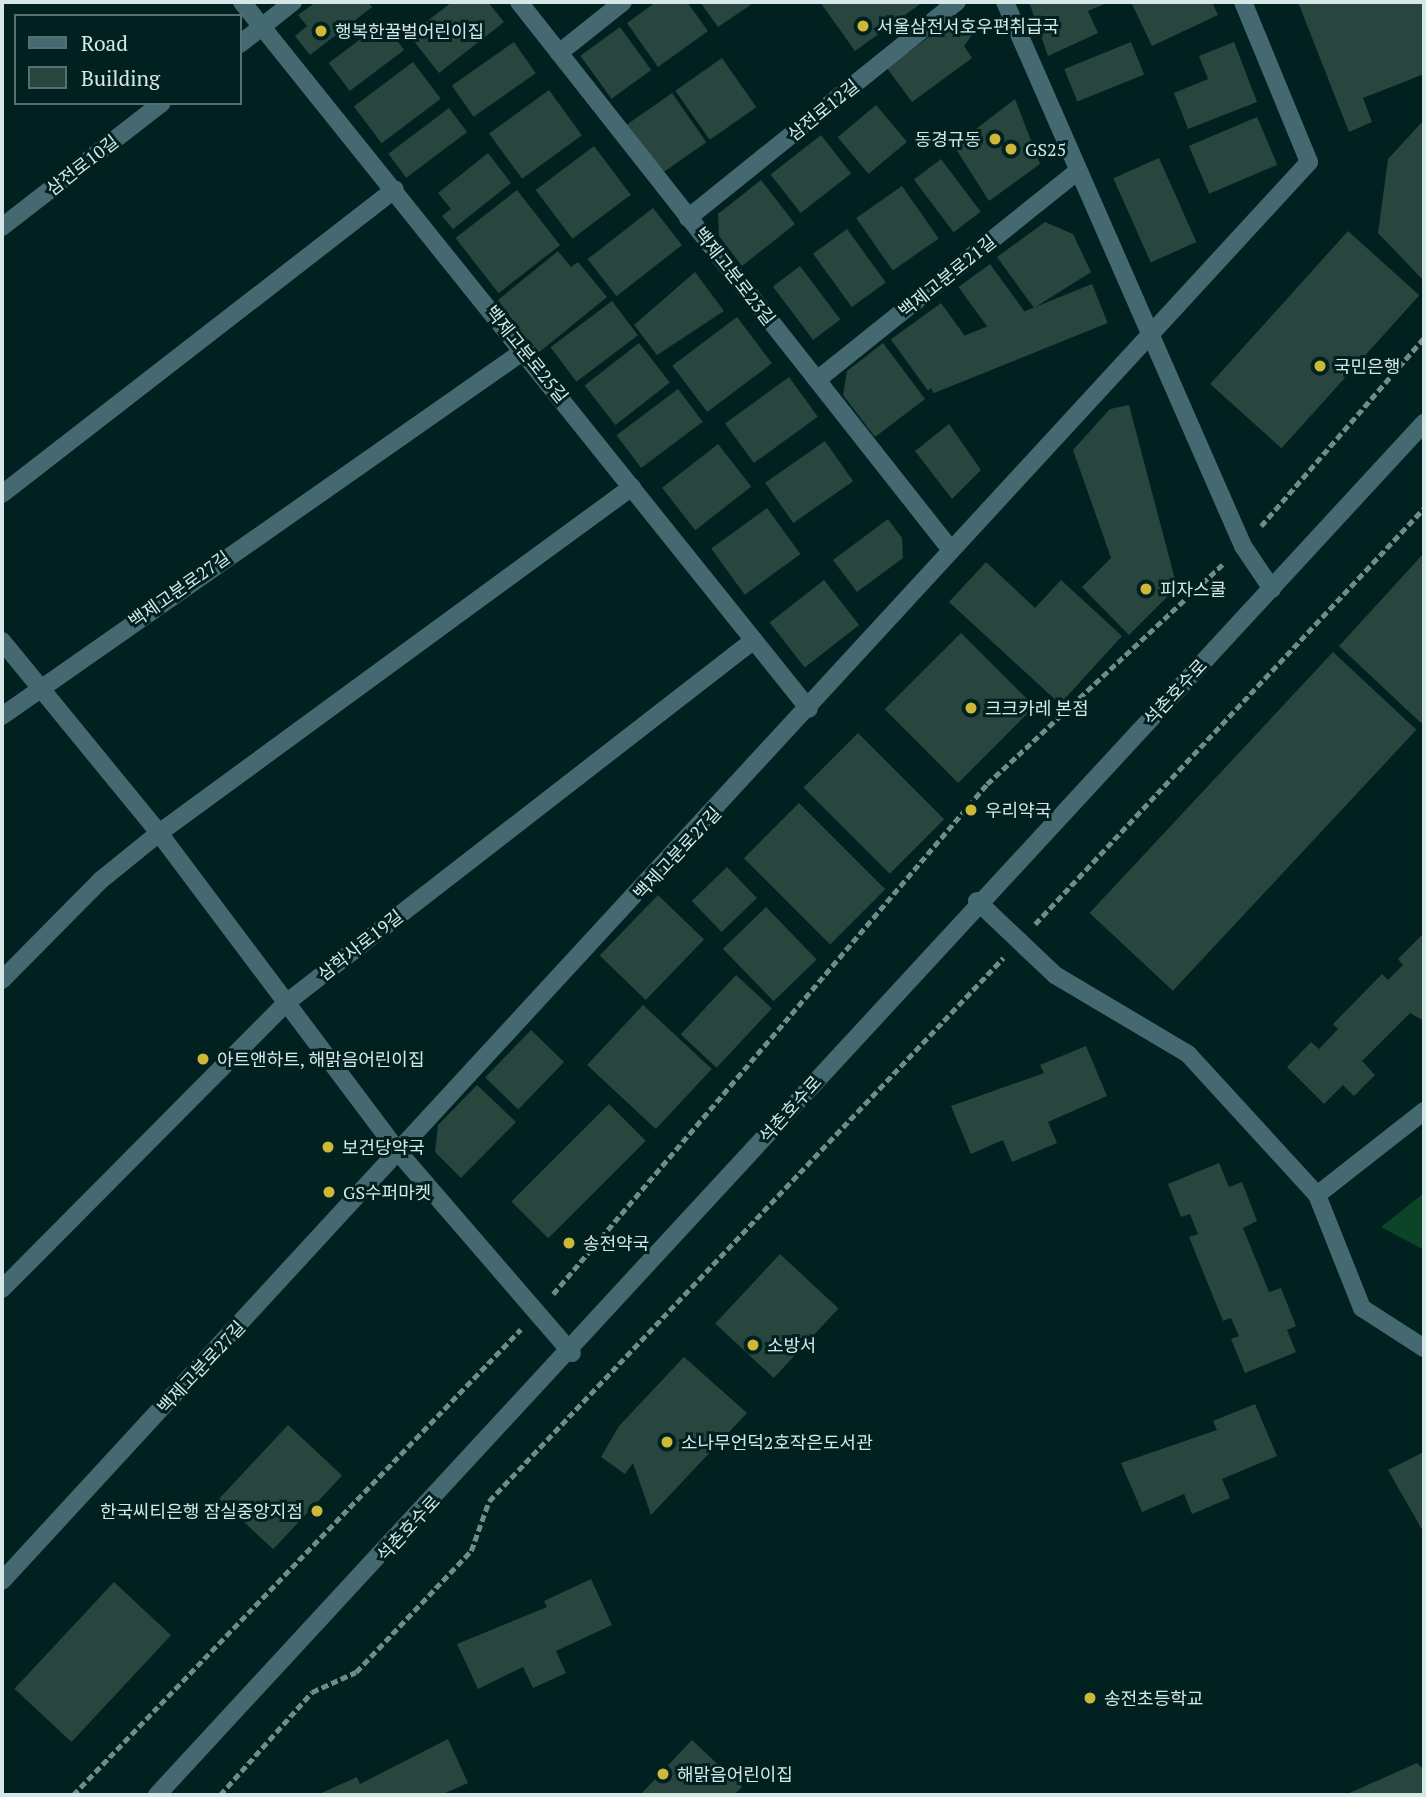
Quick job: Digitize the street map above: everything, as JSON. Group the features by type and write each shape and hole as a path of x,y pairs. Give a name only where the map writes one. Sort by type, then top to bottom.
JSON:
{"street":[{"name":"백제고분로25길","path":"242,2 525,350 809,709"},
{"path":"242,42 293,2"},
{"name":"백제고분로23길","path":"519,2 951,550"},
{"path":"559,52 623,2"},
{"name":"삼전로12길","path":"688,218 957,2"},
{"path":"1005,2 1077,172 1243,546 1272,589"},
{"path":"951,550 1152,336 1310,162 1242,2"},
{"name":"삼전로10길","path":"2,227 159,105"},
{"name":"백제고분로21길","path":"817,380 1077,172"},
{"path":"2,494 395,189"},
{"name":"백제고분로27길","path":"2,716 40,685 525,350"},
{"name":"석촌호수로","path":"157,1795 572,1353 977,901 1272,589 1424,423"},
{"path":"2,980 101,880 159,833 632,486"},
{"name":"백제고분로27길","path":"2,1581 400,1154 809,709 951,550"},
{"name":"삼학사로19길","path":"2,1289 286,1003 754,640"},
{"path":"2,641 159,833 400,1154 572,1353"},
{"path":"977,901 1055,975 1188,1054 1317,1195 1362,1308 1424,1348"},
{"path":"1317,1195 1424,1111"}],"path":[{"path":"73,1795 537,1313 987,784 1243,546 1424,338"},
{"path":"219,1795 312,1692 356,1672 471,1551 489,1501 1424,508"}],"green space":[{"path":"1424,1193 1424,1250 1381,1227"}],"building":[{"name":"행복한꿀벌어린이집","path":"316,2 368,2 372,7 310,55 295,36 307,26 298,15"},
{"path":"452,2 488,2 504,22 439,73 409,35"},
{"path":"656,2 687,2 708,31 658,67 627,23"},
{"path":"700,2 755,2 718,27"},
{"name":"서울삼전서호우편취급국","path":"820,2 923,2 855,51"},
{"path":"1029,2 1109,2 1088,11 1098,33 1048,56"},
{"path":"1131,2 1212,2 1218,15 1152,46"},
{"path":"1298,2 1424,2 1424,74 1363,98 1372,122 1349,132"},
{"path":"956,17 964,29 976,29 964,46 972,58 912,102 887,68"},
{"path":"383,22 404,50 350,91 329,63"},
{"path":"620,27 651,70 612,99 580,56"},
{"path":"514,42 536,73 474,117 452,86"},
{"path":"1131,42 1144,74 1077,101 1064,69"},
{"path":"1234,42 1257,102 1188,129 1174,93 1208,79 1199,56"},
{"path":"722,58 756,107 710,140 675,91"},
{"path":"413,62 441,99 382,143 354,107"},
{"path":"549,90 582,135 522,179 489,133"},
{"path":"672,93 706,142 660,175 625,126"},
{"path":"1015,99 1040,164 989,201 954,146"},
{"path":"876,105 907,142 869,174 838,137"},
{"path":"449,108 467,132 406,178 388,154"},
{"path":"1257,117 1277,165 1209,194 1189,146"},
{"path":"1424,120 1424,281 1378,233 1388,159"},
{"path":"821,135 851,174 801,213 771,174"},
{"path":"594,146 631,195 572,239 536,190"},
{"path":"488,153 511,183 453,229 442,216 451,209 438,193"},
{"path":"1159,158 1196,242 1151,262 1113,178"},
{"path":"941,159 981,212 954,232 914,179"},
{"path":"761,180 795,224 742,266 719,236 718,214"},
{"path":"902,186 939,238 893,271 856,218"},
{"path":"517,190 560,245 499,293 456,238"},
{"path":"653,208 682,245 617,296 588,259"},
{"path":"1045,222 1073,234 1091,272 1034,308 997,257"},
{"path":"847,229 886,282 852,307 813,254"},
{"path":"1348,231 1419,295 1282,448 1210,384"},
{"path":"558,251 571,267 578,262 607,297 537,354 498,300"},
{"path":"990,264 1030,319 998,342 958,287"},
{"path":"800,266 840,320 813,340 773,286"},
{"path":"695,272 724,311 657,355 634,325"},
{"path":"1092,284 1108,323 933,393 918,354"},
{"path":"612,301 638,335 576,382 551,347"},
{"path":"941,303 978,354 928,390 891,339"},
{"path":"737,317 772,363 707,412 672,366"},
{"path":"639,343 670,382 615,425 585,385"},
{"path":"883,343 925,399 875,437 843,395 847,371"},
{"path":"789,377 818,417 754,463 725,423"},
{"path":"678,389 703,422 641,468 617,435"},
{"path":"1129,405 1177,587 1129,635 1082,587 1111,558 1073,450 1110,409"},
{"path":"949,424 981,470 952,499 915,451"},
{"path":"825,441 853,481 793,523 765,483"},
{"path":"718,444 751,487 695,530 662,488"},
{"path":"767,508 801,554 745,595 711,549"},
{"path":"888,519 902,538 903,558 857,592 833,560"},
{"path":"1424,553 1424,719 1421,723 1339,646"},
{"path":"986,562 1035,608 1061,580 1122,636 1060,704 949,602"},
{"path":"824,580 859,625 805,667 770,622"},
{"path":"961,633 1035,707 958,783 885,709"},
{"path":"1333,652 1416,730 1173,991 1090,913"},
{"path":"858,733 944,819 890,874 804,787"},
{"path":"799,803 885,889 830,944 744,858"},
{"path":"727,867 757,898 722,932 692,901"},
{"path":"658,895 704,939 646,1000 600,955"},
{"path":"766,907 817,960 774,1001 723,949"},
{"path":"1422,935 1424,1021 1410,1013 1362,1061 1375,1075 1354,1096 1343,1085 1324,1104 1287,1067 1311,1042 1319,1049 1338,1029 1333,1024 1382,974 1388,980 1403,965 1398,959"},
{"path":"736,975 772,1008 717,1068 681,1034"},
{"path":"643,1005 712,1069 656,1129 587,1065"},
{"path":"531,1030 564,1062 518,1109 485,1077"},
{"path":"1086,1046 1107,1096 1048,1122 1057,1143 1012,1162 1003,1140 971,1154 951,1106 1044,1073 1040,1065"},
{"path":"477,1085 516,1122 461,1178 435,1152 438,1125"},
{"path":"609,1104 646,1141 548,1238 511,1202"},
{"path":"1219,1163 1229,1187 1242,1182 1257,1221 1243,1228 1269,1292 1281,1288 1296,1326 1287,1330 1296,1352 1245,1373 1231,1339 1239,1336 1231,1318 1223,1321 1189,1237 1198,1234 1190,1214 1181,1217 1168,1184"},
{"path":"780,1254 839,1309 774,1378 715,1323"},
{"path":"684,1357 747,1413 651,1515 633,1463 625,1474 601,1457 619,1426"},
{"path":"1255,1404 1277,1456 1222,1479 1230,1498 1192,1514 1184,1494 1142,1512 1121,1463 1217,1430 1213,1421"},
{"path":"288,1425 342,1475 273,1549 219,1499"},
{"path":"1424,1452 1424,1533 1388,1470"},
{"path":"591,1579 612,1625 556,1651 566,1673 533,1688 523,1667 478,1689 457,1644 547,1607 544,1601"},
{"path":"114,1582 171,1635 71,1742 14,1689"},
{"path":"448,1739 468,1783 441,1795 317,1795 357,1777 360,1784"},
{"path":"692,1740 742,1787 734,1795 640,1795"},
{"path":"1417,1763 1424,1770 1424,1795 1345,1795"}],"place":[{"name":"서울삼전서호우편취급국","path":"863,26"},
{"name":"행복한꿀벌어린이집","path":"321,31"},
{"name":"동경규동","path":"995,139"},
{"name":"GS25","path":"1011,149"},
{"name":"국민은행","path":"1320,366"},
{"name":"피자스쿨","path":"1146,589"},
{"name":"크크카레 본점","path":"971,708"},
{"name":"우리약국","path":"971,810"},
{"name":"아트앤하트, 해맑음어린이집","path":"203,1059"},
{"name":"보건당약국","path":"328,1147"},
{"name":"GS수퍼마켓","path":"329,1192"},
{"name":"송전약국","path":"569,1243"},
{"name":"소방서","path":"753,1345"},
{"name":"소나무언덕2호작은도서관","path":"667,1442"},
{"name":"한국씨티은행 잠실중앙지점","path":"317,1511"},
{"name":"송전초등학교","path":"1090,1698"},
{"name":"해맑음어린이집","path":"663,1774"}]}
